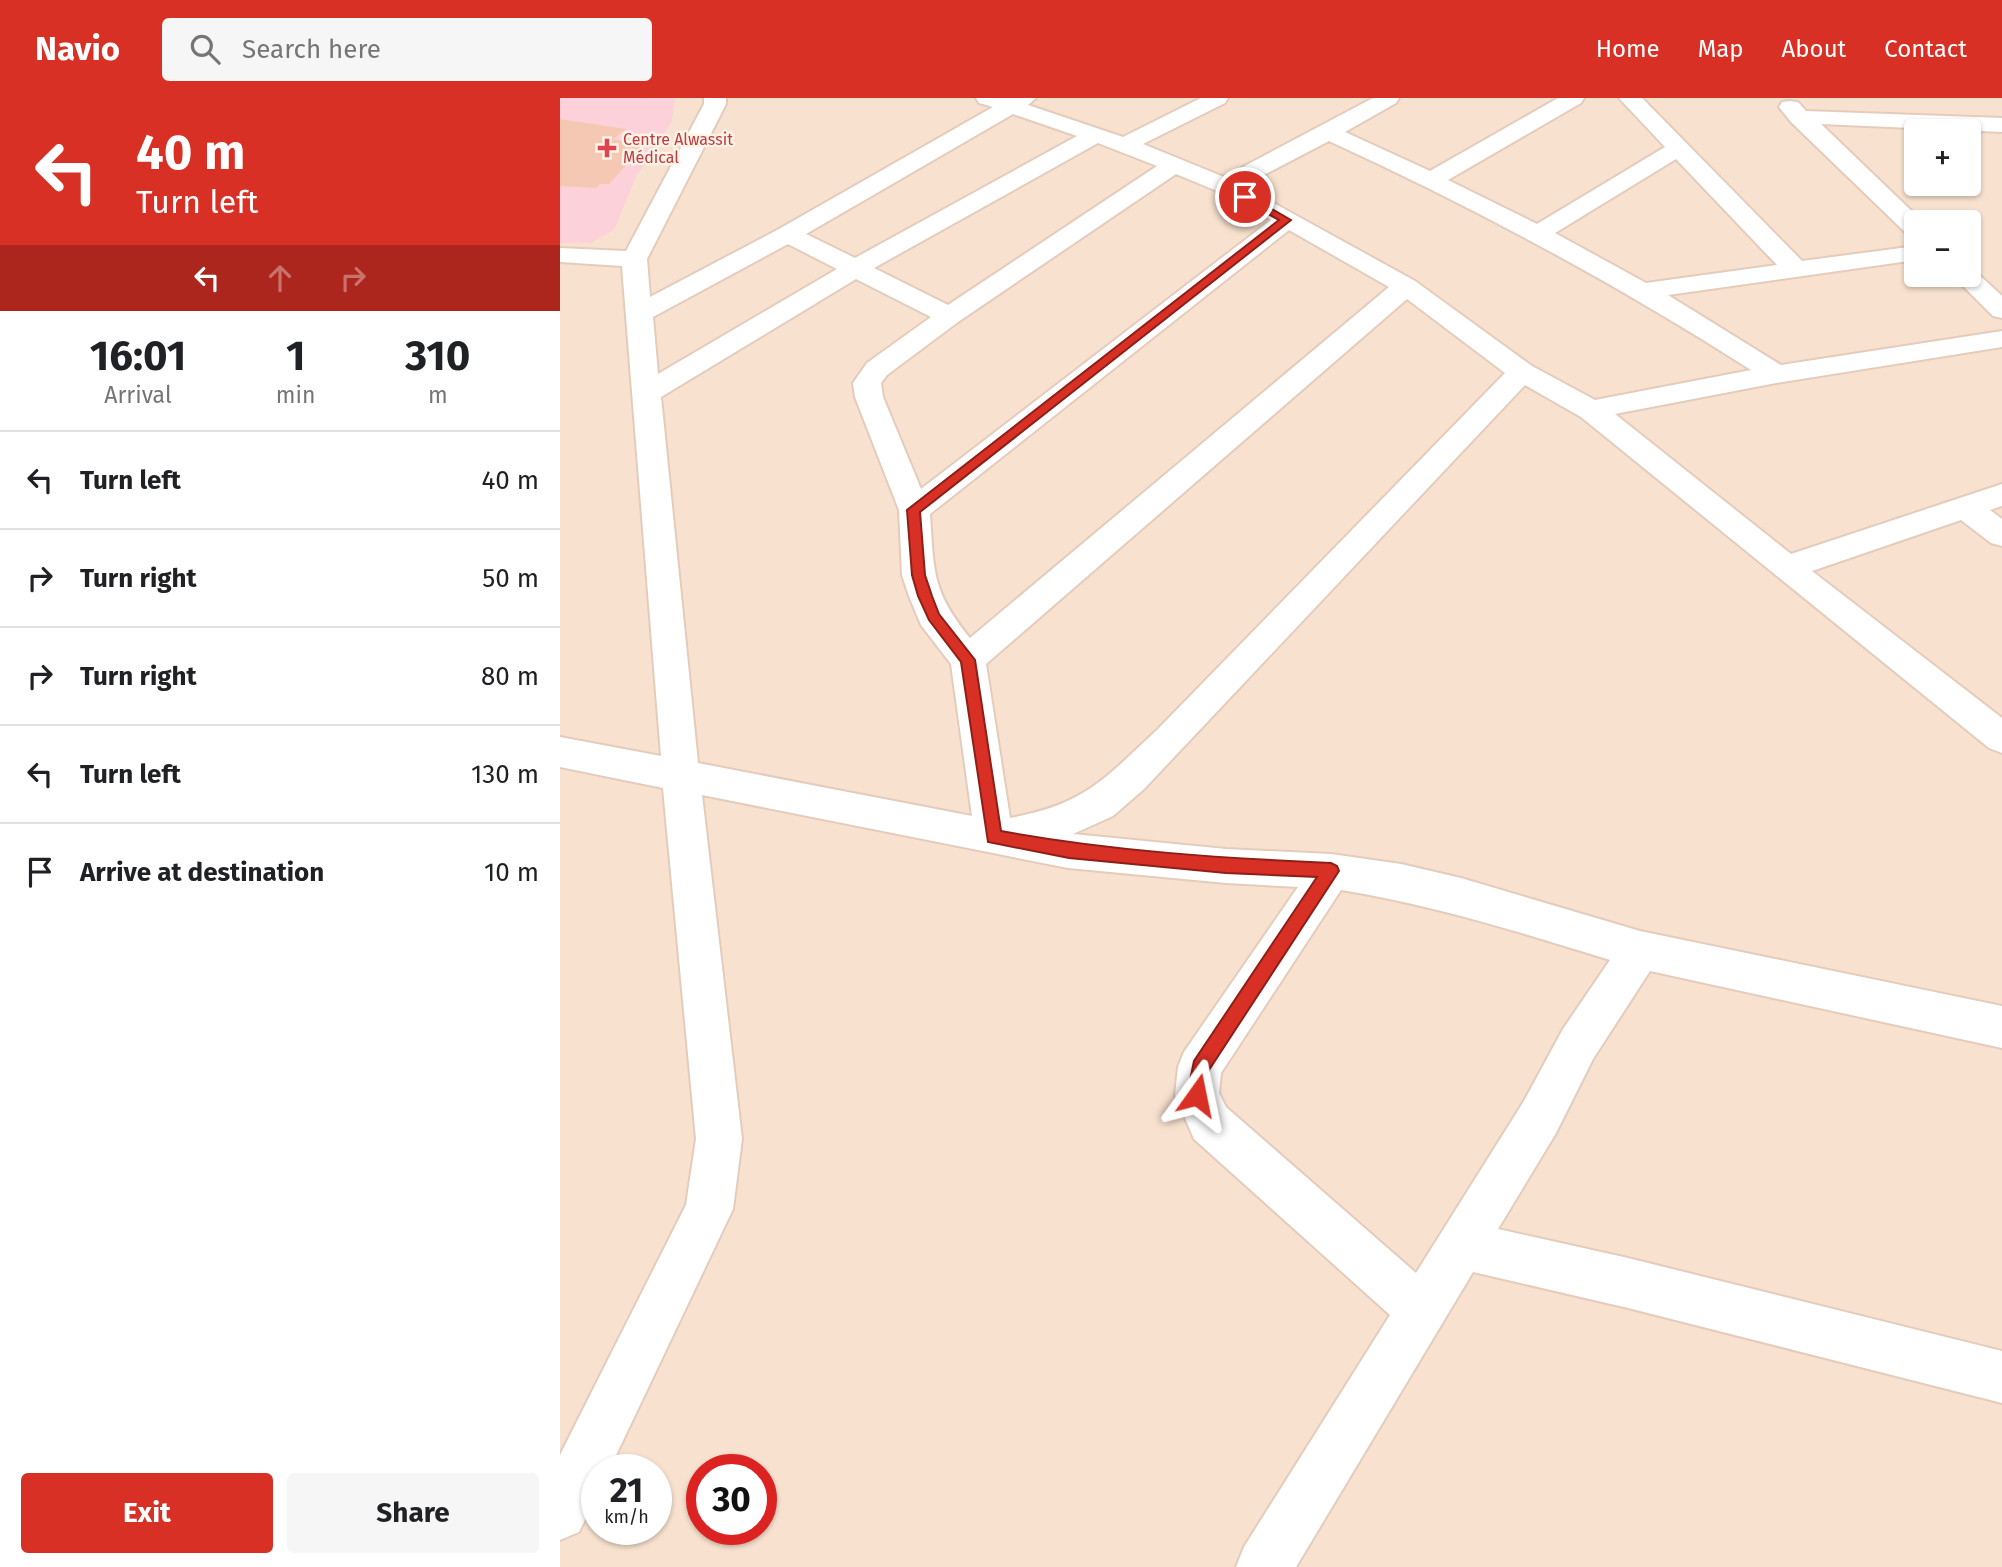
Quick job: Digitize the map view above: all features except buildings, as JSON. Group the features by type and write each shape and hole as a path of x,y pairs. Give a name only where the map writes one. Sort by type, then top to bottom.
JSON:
{"street":[{"path":"1125,145 1217,98"},
{"path":"1224,186 1328,133 1388,98"},
{"path":"1433,179 1573,98"},
{"path":"1630,98 1797,271"},
{"path":"1782,98 1798,117 1904,218"},
{"path":"560,1513 709,1209 719,1139 681,778 634,259 718,100"},
{"path":"639,314 788,234 1007,101 1224,186 1406,286 1522,372 1591,411 2002,738"},
{"path":"1979,107 2000,126"},
{"path":"1798,117 2000,126"},
{"path":"1328,133 1433,179 1537,234 1642,291 1776,374"},
{"path":"646,394 854,269 1094,136"},
{"path":"1537,234 1679,148"},
{"path":"994,837 968,660 933,617 925,596 918,575 914,510 869,397 867,383 877,369 949,316 1172,166"},
{"path":"914,510 1286,220"},
{"path":"788,234 949,316"},
{"path":"560,255 634,259"},
{"path":"1642,291 1904,255"},
{"path":"968,660 1406,286"},
{"path":"1978,287 2002,310"},
{"path":"1591,411 1776,374 2002,340"},
{"path":"994,837 1029,831 1069,819 1090,810 1121,786 1170,740 1522,372"},
{"path":"1786,568 2002,495"},
{"path":"1964,507 2002,535"},
{"path":"560,752 681,778 1069,851 1226,866 1331,871 1401,882 1461,896 1640,950 2002,1027"},
{"path":"1331,871 1200,1067 1197,1095 1210,1123 1421,1310"},
{"path":"1264,1567 1540,1117 1578,1044 1640,950"},
{"path":"1460,1245 1678,1295 2002,1377"}],"shaded area":[{"path":"560,98 2002,98 2002,1567 560,1567"},
{"name":"Centre Alwassit Médical","path":"560,98 675,98 672,121 637,175 614,230 591,243 560,243"}],"place":[{"name":"Centre Alwassit Médical","path":"607,148"}],"route":[{"path":"1197,1095 1200,1067 1331,871 1226,866 1069,851 994,837 968,660 933,617 925,596 918,575 914,510 1286,220 1245,197"}]}
